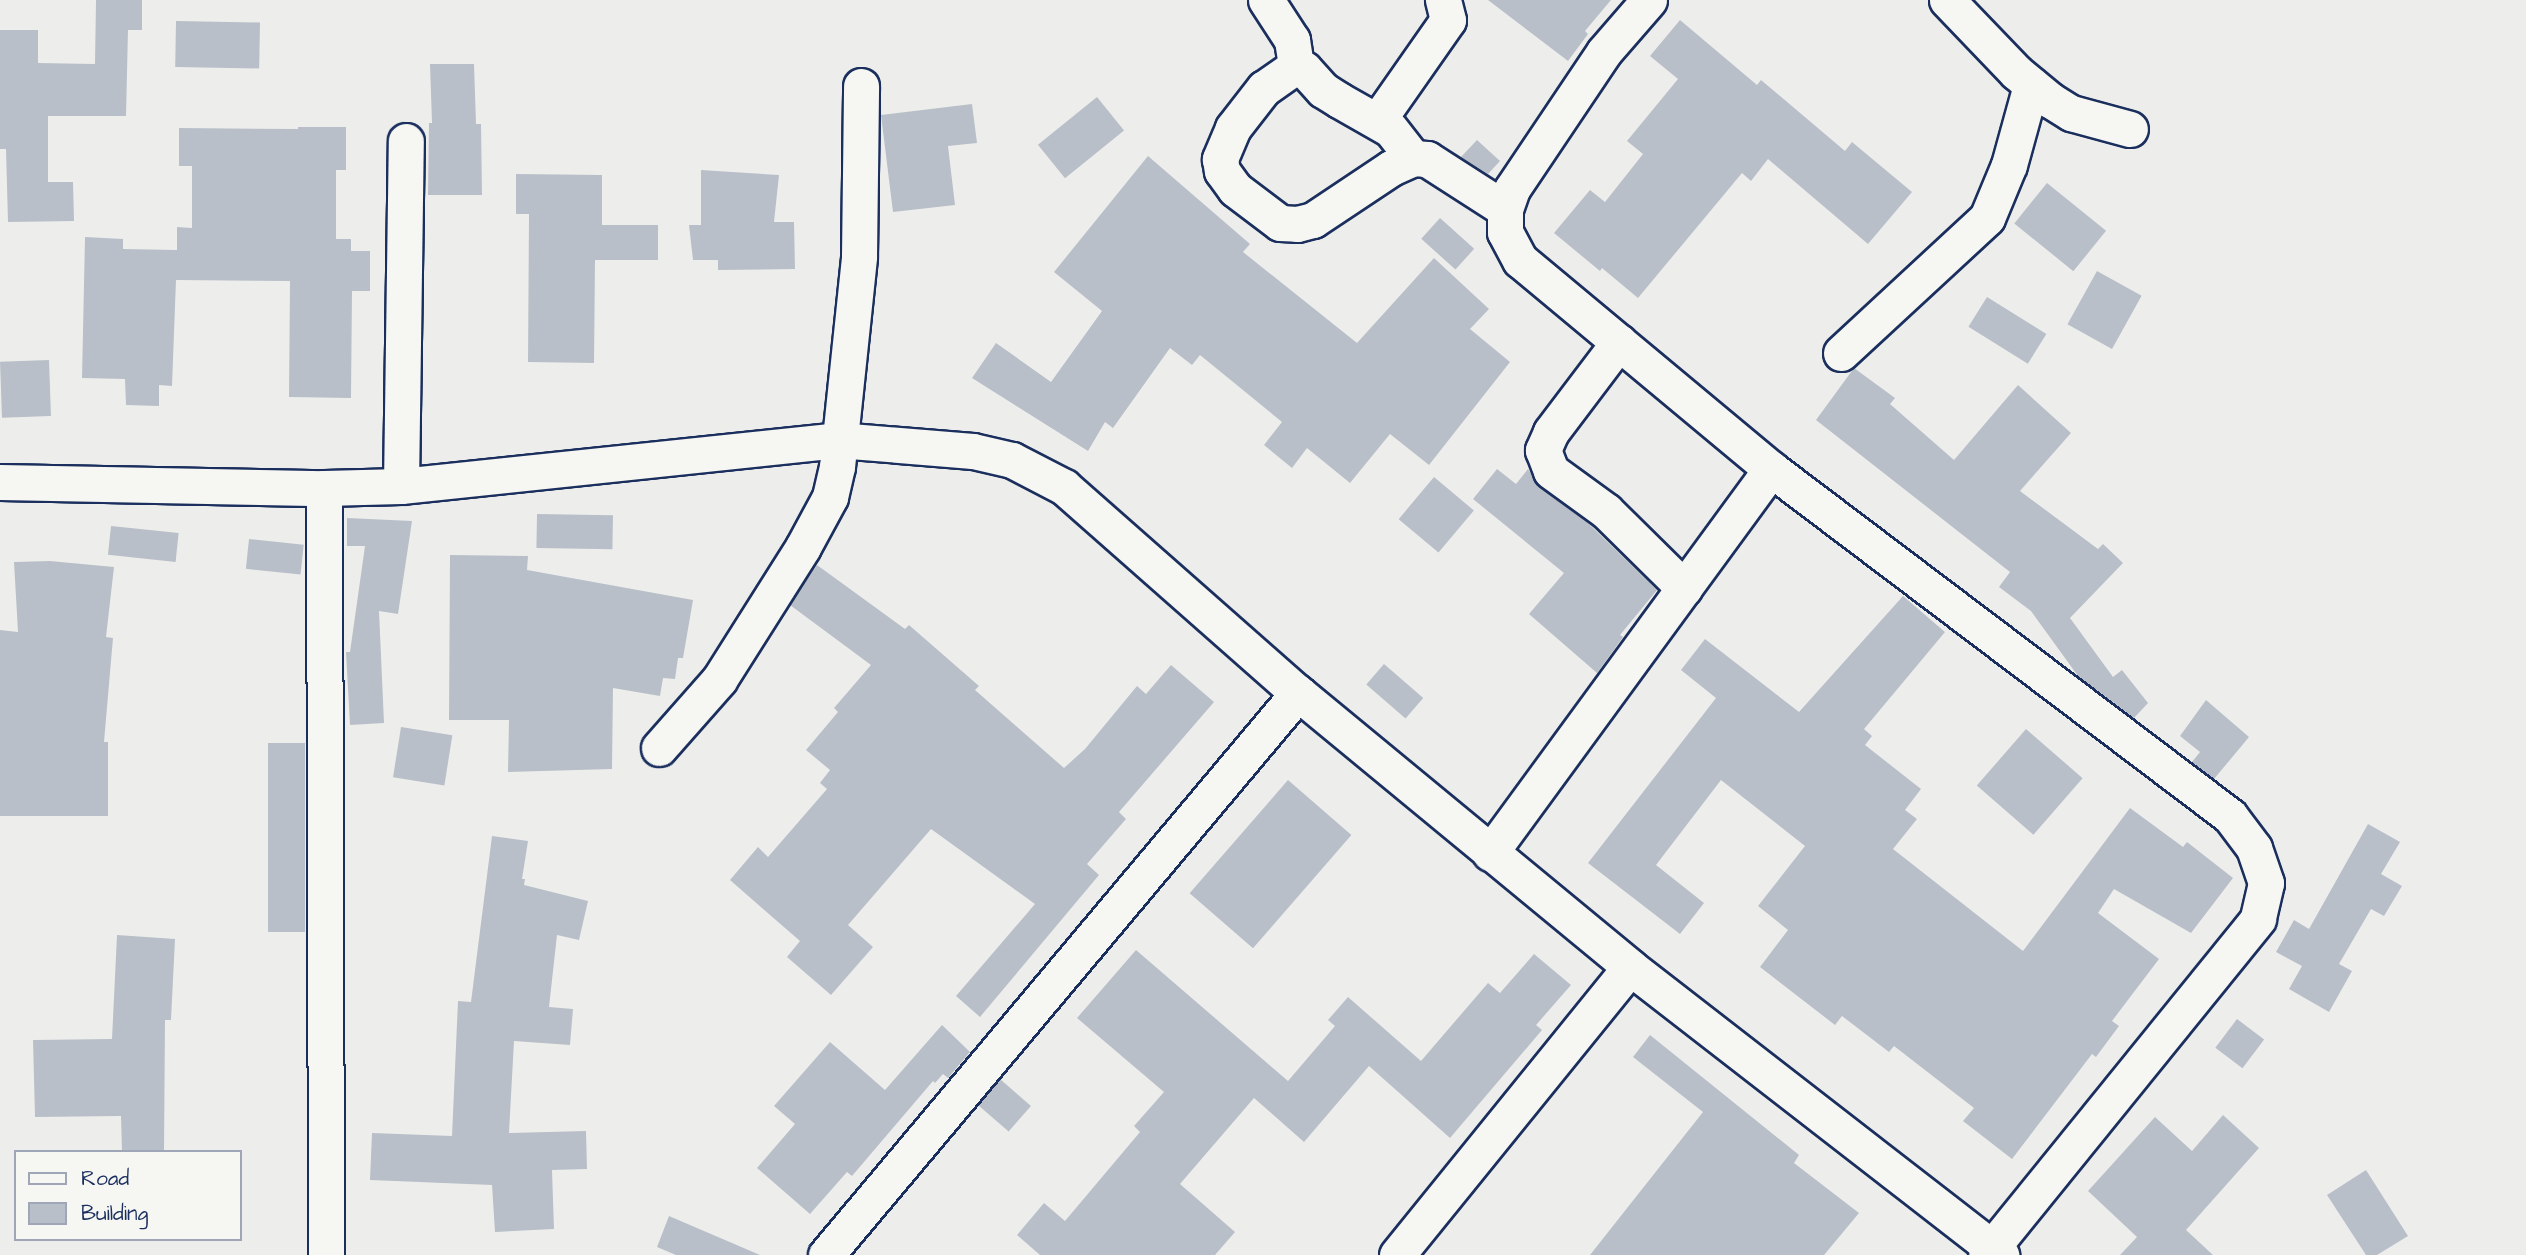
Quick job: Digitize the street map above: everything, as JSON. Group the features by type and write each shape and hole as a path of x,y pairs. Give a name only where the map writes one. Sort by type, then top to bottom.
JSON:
{"street":[{"path":"1266,0 1292,40 1296,66"},
{"path":"1378,120 1448,20 1443,0"},
{"path":"0,482 324,488 401,486 838,440 973,451 1012,460 1064,488 1298,692 1490,853 1630,968 1993,1252 2259,919 2266,883 2253,848 2230,816 1771,469 1520,260 1505,232 1506,209 1512,189 1604,51 1649,0"},
{"path":"1947,0 2031,85 2071,113 2130,129"},
{"path":"1296,66 1304,69 1323,90 1378,120 1413,158"},
{"path":"1296,66 1264,88 1233,128 1220,159 1222,171 1235,189 1280,223 1297,224 1313,220 1391,168 1413,158 1427,159 1506,209"},
{"path":"1840,353 1987,218 2009,165 2031,85"},
{"path":"659,748 719,680 803,547 830,497 837,467 859,256 861,86"},
{"path":"401,486 406,141"},
{"path":"1619,342 1551,432 1543,450 1551,471 1606,511 1684,588"},
{"path":"1490,853 1771,469"},
{"path":"324,488 326,1255"},
{"path":"826,1255 1298,692"},
{"path":"1397,1255 1630,968"}],"building":[{"path":"96,0 142,0 142,30 128,30 126,116 48,116 48,182 73,182 74,221 8,222 6,149 0,149 0,30 38,30 38,63 95,64"},
{"path":"1488,0 1611,0 1585,31 1588,34 1568,61"},
{"path":"1680,20 1757,85 1761,80 1845,151 1852,142 1912,192 1868,244 1768,159 1751,181 1742,173 1638,298 1554,233 1590,190 1605,202 1643,154 1627,141 1678,79 1650,56"},
{"path":"176,21 260,22 259,68 175,67"},
{"path":"430,64 474,64 476,124 481,124 482,195 428,195 429,123 432,123"},
{"path":"1097,97 1124,130 1065,178 1038,145"},
{"path":"972,104 977,143 948,146 955,205 893,212 881,115"},
{"path":"346,127 346,170 336,170 336,239 351,239 351,251 370,251 370,291 352,291 351,398 289,397 290,281 176,280 172,386 159,385 159,406 126,405 125,379 82,378 85,237 123,239 123,249 177,250 177,227 192,228 192,166 179,166 179,128"},
{"path":"1477,140 1500,161 1488,174 1461,157"},
{"path":"1148,156 1250,244 1243,252 1357,343 1434,258 1489,309 1470,329 1510,362 1429,465 1390,434 1350,483 1307,448 1292,468 1264,445 1282,422 1200,355 1192,365 1170,348 1113,428 1105,422 1088,451 972,378 996,343 1051,382 1102,311 1054,272"},
{"path":"701,170 779,175 774,222 794,222 795,269 718,270 718,260 693,260 689,225 701,225"},
{"path":"516,174 602,175 602,225 658,225 658,260 595,260 594,363 528,362 529,214 516,214"},
{"path":"2047,183 2106,231 2073,271 2014,223"},
{"path":"1440,218 1474,249 1455,270 1421,239"},
{"path":"2097,271 2142,296 2112,349 2067,324"},
{"path":"1987,297 2046,334 2028,364 1968,327"},
{"path":"49,360 51,416 2,418 0,362"},
{"path":"1854,368 1895,398 1890,404 1954,460 2018,385 2071,433 2020,491 2098,549 2103,544 2123,563 2070,618 2113,677 2122,670 2148,703 2134,718 2078,676 2031,611 1999,587 2010,572 1816,420"},
{"path":"1497,469 1516,484 1528,469 1539,487 1588,523 1657,590 1620,635 1623,637 1597,673 1529,614 1564,573 1473,499"},
{"path":"1434,477 1474,510 1438,553 1399,519"},
{"path":"537,514 613,515 612,549 536,548"},
{"path":"347,518 412,521 398,614 379,611 384,723 350,725 346,652 350,652 365,546 347,546"},
{"path":"111,526 179,533 176,562 108,555"},
{"path":"249,539 304,545 301,575 246,569"},
{"path":"450,555 528,556 527,570 693,600 683,658 678,658 675,679 663,678 660,696 613,688 612,769 508,772 509,720 449,720"},
{"path":"50,561 114,567 106,637 113,638 104,742 108,742 108,816 0,816 0,630 18,632 14,562"},
{"path":"817,565 905,629 909,625 979,686 975,690 1064,768 1085,749 1137,686 1146,694 1171,665 1214,702 1119,812 1126,819 1087,864 1099,875 980,1017 956,996 1035,904 931,829 848,925 873,947 831,995 787,957 800,941 730,880 758,847 768,857 827,789 820,783 830,770 806,750 838,712 834,708 871,665 790,605"},
{"path":"1903,596 1945,632 1864,729 1872,736 1865,745 1921,789 1905,810 1917,819 1893,849 2023,951 2130,808 2183,847 2187,842 2233,878 2191,933 2114,889 2098,913 2159,959 2112,1021 2119,1026 2096,1057 2092,1054 2012,1159 1963,1121 1974,1108 1894,1046 1889,1052 1842,1016 1835,1025 1760,967 1788,930 1758,906 1805,846 1721,780 1656,865 1704,903 1680,934 1588,863 1716,698 1681,670 1705,639 1799,712"},
{"path":"1384,664 1423,698 1406,718 1366,684"},
{"path":"2206,700 2249,737 2214,779 2192,762 2200,752 2180,736"},
{"path":"401,727 452,735 444,786 393,777"},
{"path":"2026,729 2083,778 2033,835 1977,786"},
{"path":"268,743 305,743 305,932 268,932"},
{"path":"1288,780 1351,835 1253,948 1190,893"},
{"path":"2368,824 2400,842 2381,874 2402,886 2384,916 2371,909 2339,964 2352,971 2329,1012 2289,989 2302,966 2276,952 2294,920 2309,929"},
{"path":"492,836 528,841 522,879 525,879 524,885 588,901 579,940 557,935 549,1007 573,1009 570,1045 514,1041 509,1133 586,1131 587,1169 552,1170 554,1229 495,1232 492,1185 370,1180 372,1133 452,1136 458,1001 471,1002"},
{"path":"117,935 175,939 171,1020 165,1020 164,1150 122,1150 121,1116 35,1117 33,1040 112,1039"},
{"path":"1136,950 1288,1081 1335,1026 1328,1020 1348,997 1421,1061 1488,983 1500,993 1534,954 1571,985 1536,1025 1542,1030 1450,1138 1369,1066 1304,1142 1254,1098 1180,1184 1235,1232 1215,1255 1040,1255 1017,1235 1044,1203 1065,1221 1140,1132 1134,1126 1164,1092 1077,1018"},
{"path":"2237,1019 2264,1039 2242,1068 2215,1048"},
{"path":"942,1025 970,1052 948,1078 943,1074 935,1083 933,1081 852,1176 847,1172 810,1214 757,1168 795,1124 774,1106 830,1042 885,1090"},
{"path":"1650,1035 1799,1155 1794,1163 1859,1213 1824,1255 1590,1255 1703,1112 1633,1057"},
{"path":"1000,1079 1031,1106 1009,1132 978,1105"},
{"path":"2223,1115 2259,1148 2186,1230 2213,1255 2120,1255 2137,1237 2088,1191 2155,1117 2192,1151"},
{"path":"2366,1170 2408,1236 2377,1255 2366,1255 2327,1195"},
{"path":"669,1216 760,1255 676,1255 657,1247"}]}
